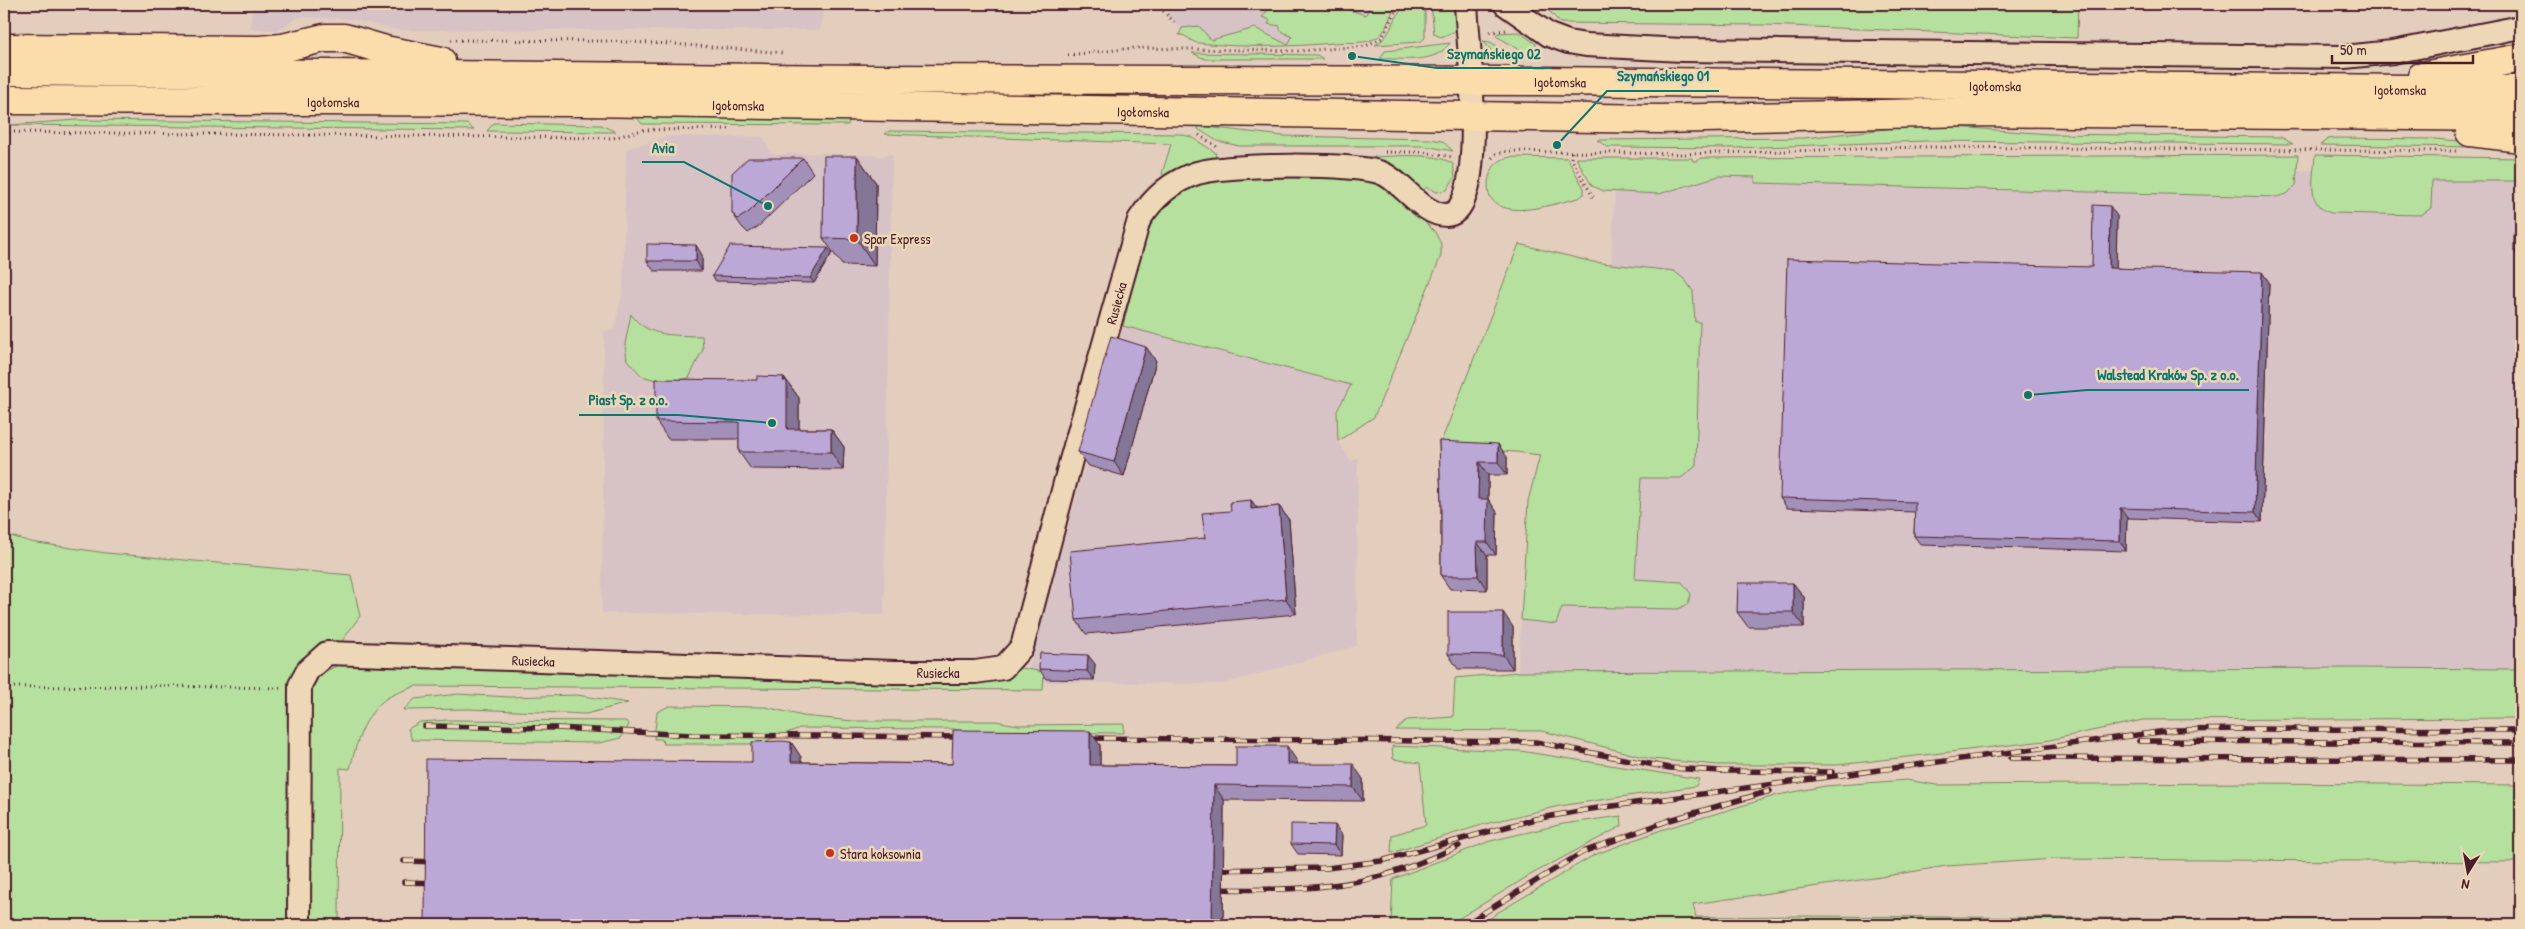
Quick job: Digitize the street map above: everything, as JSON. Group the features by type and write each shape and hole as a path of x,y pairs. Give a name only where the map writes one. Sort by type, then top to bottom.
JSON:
{"main road":[{"path":"4,48 260,50 282,48 324,38 344,38 412,56 529,75"},
{"path":"2343,88 2521,58"},
{"name":"Igołomska","path":"4,71 2521,90"},
{"name":"Igołomska","path":"4,100 584,102 1660,119 1971,112 2521,117"},
{"path":"4,115 105,101"},
{"path":"2345,116 2521,138"}],"street":[{"path":"1466,4 1472,117"},
{"path":"1506,4 1548,35 1568,42 1682,50 2344,57 2393,52 2521,27"},
{"name":"Rusiecka","path":"300,685 308,670 327,653 894,672 975,672 1003,668 1022,647 1086,408 1140,220 1150,204 1166,189 1182,179 1216,168 1356,167 1382,173 1392,178 1422,204 1439,214 1452,214 1461,208 1471,178 1472,117"},
{"path":"299,925 300,685"}],"path":[{"path":"1156,4 1174,22"},
{"path":"1063,56 1134,48 1226,51 1328,50 1332,47 1366,46 1374,43 1385,34 1394,13 1402,4"},
{"path":"442,40 605,41 792,54"},
{"path":"4,132 613,138 642,130"},
{"path":"1197,133 1226,151"},
{"path":"1484,158 1491,159 1496,154 1508,151 1746,153 1920,147 2460,151"},
{"path":"1384,152 1423,152 1460,158"},
{"path":"1572,152 1571,158 1593,197"},
{"path":"4,687 167,686 280,688 300,685"}],"shaded area":[{"path":"252,4 826,4 820,30 396,30 351,19 299,17 278,30 251,28"},
{"path":"1173,4 1388,4 1380,31 1290,46 1194,41 1167,15"},
{"path":"670,136 763,137 772,154 826,153 882,156 892,154 884,615 602,613 604,331 614,330 623,289 626,149"},
{"path":"1616,161 2521,173 2521,670 1518,672 1528,501 1593,262 1611,264"},
{"path":"1123,326 1351,385 1337,411 1338,441 1351,461 1358,457 1357,646 1223,684 1025,682"}],"green space":[{"path":"1273,4 1331,4 1366,15 1370,4 1398,4 1382,33 1374,39 1363,42 1283,46 1233,46 1196,43 1185,36 1179,35 1182,28 1199,26 1211,40 1255,28 1288,45 1292,37 1280,30 1280,26 1268,24 1270,20 1262,17"},
{"path":"1407,4 1425,4 1425,38 1420,42 1375,45 1389,31 1398,14"},
{"path":"1431,4 1456,4 1456,31 1441,37 1434,34"},
{"path":"1543,4 2078,4 2077,38 1765,25 1560,23"},
{"path":"1519,32 1536,44 1537,48 1524,52 1496,36 1498,33"},
{"path":"1483,41 1490,42 1520,59 1494,54"},
{"path":"1450,43 1436,55 1418,59 1380,59 1385,51"},
{"path":"1192,53 1317,55 1323,59 1205,59"},
{"path":"636,116 849,118 848,125 642,124"},
{"path":"76,120 467,124 474,130 10,125"},
{"path":"494,123 601,125 616,132 487,131"},
{"path":"1199,126 1283,136 1430,139 1442,141 1453,151 1424,146 1239,146 1217,141 1198,129"},
{"path":"1943,126 2049,134 2281,137 2293,144 1925,141 1735,148 1607,147 1597,140 1804,138 1895,128"},
{"path":"889,131 1180,134 1191,137 1215,152 1216,158 1196,162 1166,177 1162,174 1171,144 885,134"},
{"path":"2328,139 2435,139 2481,143 2475,147 2320,145"},
{"path":"2298,155 2296,185 2287,194 2276,197 1755,183 1755,177 1719,176 1659,194 1604,191 1592,186 1576,158 1692,158 1693,161 1698,161 1700,158"},
{"path":"2315,155 2521,158 2521,181 2432,181 2431,208 2421,215 2331,213 2317,204 2314,197"},
{"path":"1368,157 1435,157 1453,164 1455,177 1447,190 1437,192 1427,187 1423,191 1403,173 1368,159"},
{"path":"1511,157 1567,158 1584,188 1584,194 1579,198 1531,209 1519,210 1497,204 1490,197 1488,190 1489,177 1494,166 1504,159"},
{"path":"1237,178 1354,178 1377,183 1397,195 1435,232 1441,244 1441,256 1374,417 1338,441 1337,411 1351,385 1123,326 1146,232 1160,211 1170,200 1201,182"},
{"path":"1519,244 1593,262 1674,271 1685,280 1693,291 1695,322 1700,322 1696,466 1681,478 1641,478 1635,579 1682,582 1691,594 1688,604 1678,609 1562,607 1556,624 1521,620 1528,501 1540,455 1439,447"},
{"path":"631,314 645,327 662,334 702,336 703,349 689,378 666,383 642,376 627,360 625,344"},
{"path":"4,534 31,542 106,553 351,575 360,616 339,645 296,676 292,925 4,925"},
{"path":"342,663 1000,674 1021,668 1044,672 1043,690 415,686 390,696 372,712 362,730 350,769 340,768 339,925 306,925 306,703 320,674"},
{"path":"2521,669 2521,718 2143,720 2045,741 1838,765 1718,765 1651,759 1542,731 1396,730 1407,720 1453,717 1455,678 1518,672"},
{"path":"458,694 509,697 577,695 628,703 586,714 469,709 403,710 415,699"},
{"path":"669,706 766,707 803,716 853,721 995,721 1018,725 1124,724 1124,733 800,728 758,744 663,744 662,739 654,739 657,712"},
{"path":"447,720 626,721 629,725 621,738 599,743 412,740 408,729 420,722"},
{"path":"1392,746 1520,751 1699,779 1696,786 1559,806 1485,824 1391,853 1392,835 1426,825 1420,763 1393,759"},
{"path":"1907,780 1936,785 2247,783 2521,785 2521,862 2055,859 1946,866 1693,904 1696,917 1807,916 2521,921 2521,925 1482,925 1497,913 1594,855 1661,830 1778,795 1825,786"},
{"path":"1621,816 1622,826 1532,874 1448,925 1391,925 1393,879 1490,841 1563,824"}],"building":[{"path":"824,156 857,156 857,239 823,238"},
{"path":"748,158 803,158 749,212 738,219 732,213 732,173"},
{"path":"2093,205 2110,206 2109,268 2262,272 2255,512 2120,508 2120,541 1914,536 1915,502 1780,498 1787,259 2092,267"},
{"path":"2514,234 2521,234 2521,251 2514,251"},
{"path":"647,244 696,245 696,261 647,261"},
{"path":"730,246 828,248 810,278 712,276"},
{"path":"1111,336 1146,347 1114,462 1078,452"},
{"path":"757,376 784,377 783,381 787,381 787,429 831,429 831,452 739,452 739,422 656,421 656,379 757,380"},
{"path":"1439,441 1498,444 1498,462 1479,462 1478,499 1488,499 1487,542 1477,542 1478,576 1441,576"},
{"path":"1251,500 1251,509 1279,506 1286,599 1076,620 1070,551 1205,538 1202,513 1231,511 1230,502"},
{"path":"1738,583 1793,583 1793,612 1737,612"},
{"path":"1448,612 1503,612 1503,655 1448,654"},
{"path":"1040,653 1088,655 1087,671 1039,669"},
{"name":"Stara koksownia","path":"953,730 1090,731 1090,765 1236,766 1236,746 1287,746 1287,764 1353,764 1353,787 1214,785 1212,925 425,925 426,759 752,762 752,742 782,741 791,742 791,762 952,764"},
{"path":"1291,824 1335,825 1334,845 1291,844"}],"railway":[{"path":"425,726 557,728 692,735 967,737"},
{"path":"1209,870 1327,868 1381,861 1535,819 1591,809 2174,730 2521,730"},
{"path":"1082,738 1536,742 1670,768 1721,771 1832,772"},
{"path":"2139,741 2521,743"},
{"path":"2011,758 2521,760"},
{"path":"1464,925 1583,852 1670,820 1770,791"},
{"path":"1209,889 1252,890 1317,887 1360,881 1421,863 1459,846"},
{"path":"404,861 439,862"},
{"path":"404,882 439,883"}],"place":[{"name":"Szymańskiego 02","path":"1352,56"},
{"name":"Szymańskiego 01","path":"1557,145"},
{"name":"Avia","path":"768,206"},
{"name":"Spar Express","path":"854,238"},
{"name":"Walstead Kraków Sp. z o.o.","path":"2028,395"},
{"name":"Piast Sp. z o.o.","path":"772,423"},
{"name":"Stara koksownia","path":"830,853"}]}
